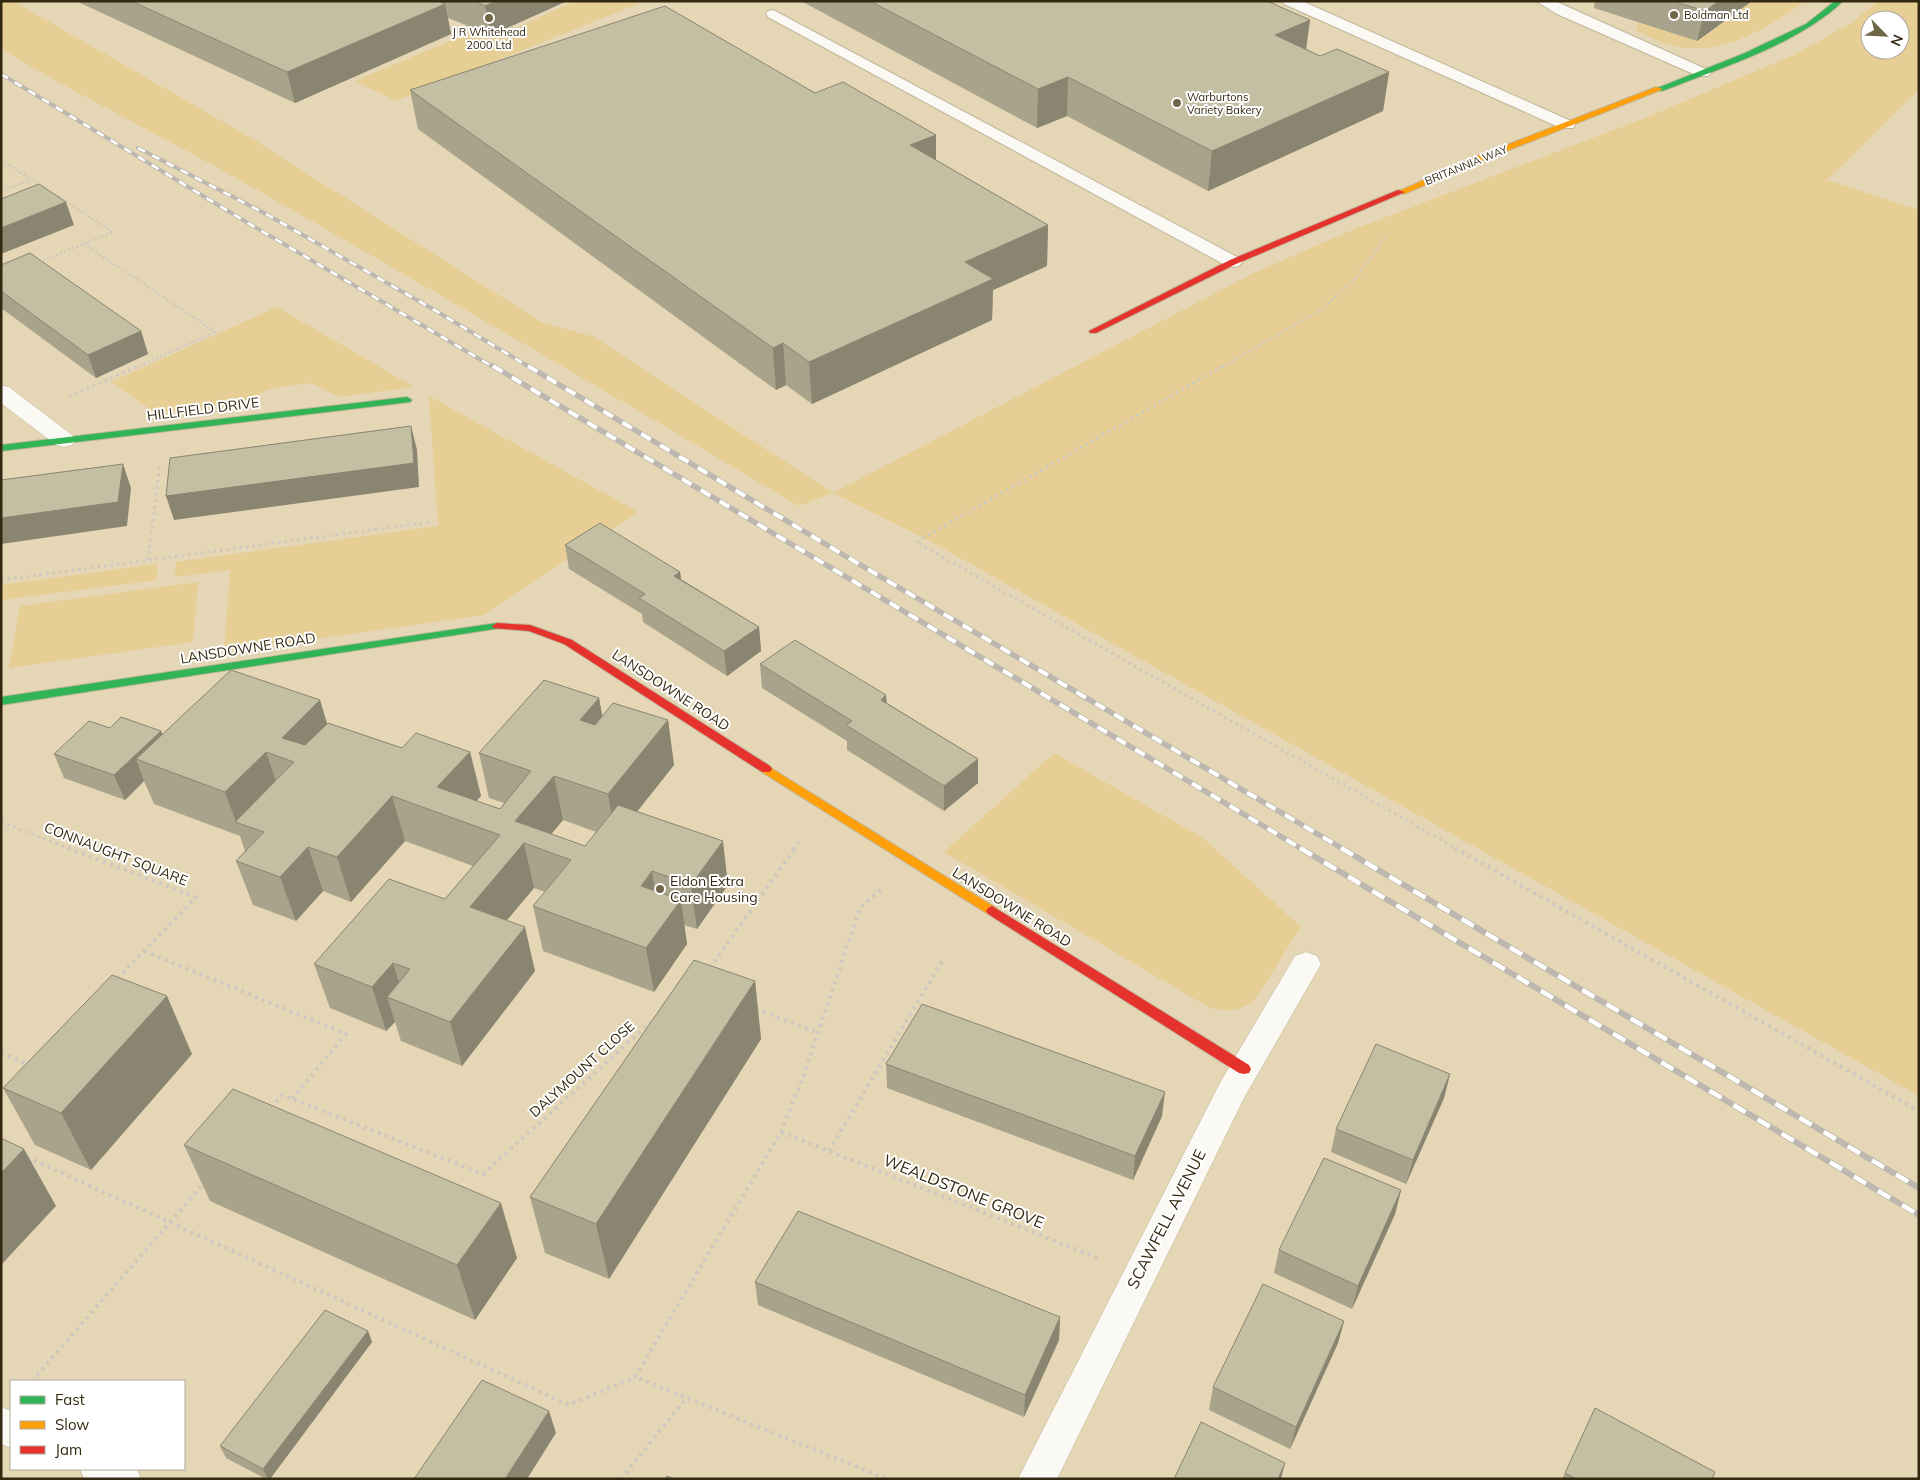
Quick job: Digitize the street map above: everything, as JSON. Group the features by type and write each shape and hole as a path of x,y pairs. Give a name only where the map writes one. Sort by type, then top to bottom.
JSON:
{"street":[{"name":"BRITANNIA WAY","path":"1092,331 1233,262 1476,160 1748,56 1808,25 1840,1"},
{"path":"1,392 64,440"},
{"name":"HILLFIELD DRIVE","path":"1,448 407,400"},
{"name":"LANSDOWNE ROAD","path":"1,701 490,626 530,628 568,642 914,863 1244,1069"},
{"name":"SCAWFELL AVENUE","path":"1037,1479 1138,1274 1244,1069 1306,964"},
{"path":"101,1470 122,1479"}],"lane":[{"path":"1289,1 1567,125"},
{"path":"1543,1 1703,73"},
{"path":"773,14 1233,262"}],"path":[{"path":"1,160 113,232 38,263"},
{"path":"1,191 32,180"},
{"path":"1388,233 1356,278 1321,310 916,542 1919,1112"},
{"path":"31,414 214,332 84,244"},
{"path":"148,560 164,429"},
{"path":"1,580 430,522"},
{"path":"1,798 2,822"},
{"path":"707,972 824,806"},
{"name":"CONNAUGHT SQUARE","path":"2,822 196,897 111,985"},
{"path":"19,1154 570,1405 635,1377 781,1132 819,1033 860,908 914,863"},
{"path":"144,951 346,1034 292,1099"},
{"path":"829,1151 944,958"},
{"path":"746,1005 819,1033"},
{"name":"DALYMOUNT CLOSE","path":"268,1110 282,1095 483,1174 656,1018"},
{"path":"1,1053 32,1066 26,1072"},
{"path":"1,1096 13,1084"},
{"name":"WEALDSTONE GROVE","path":"781,1132 1138,1274"},
{"path":"33,1380 209,1177"},
{"path":"635,1377 887,1479"},
{"path":"621,1479 687,1397"}],"shaded area":[{"path":"1,1 13,1 251,138 541,322 594,337 833,493 799,506 307,218 1,49"},
{"path":"575,1 645,1 396,101 355,81 469,33 490,40"},
{"path":"1752,1 1806,1 1759,30 1725,44 1707,48 1670,45 1638,31 1636,26 1638,22 1697,41"},
{"path":"1878,1 1919,1 1919,90 1827,180 1919,210 1919,1096 930,541 833,493 1254,273 1352,230 1640,120 1794,55 1853,22 1860,16 1860,60 1910,60 1910,10 1867,10"},
{"path":"277,307 414,387 339,397 311,383 268,389 252,400 155,413 111,382"},
{"path":"429,396 638,512 484,615 224,652 230,570 175,577 176,562 438,526"},
{"path":"157,564 157,580 1,600 1,585"},
{"path":"198,582 193,642 9,668 20,606"},
{"path":"1054,753 1203,838 1301,927 1254,1001 1233,1010 1210,1008 944,852"}],"building":[{"path":"131,1 438,1 445,4 287,72"},
{"path":"475,1 496,1 485,6"},
{"name":"Warburtons Variety Bakery","path":"870,1 1267,1 1310,20 1275,35 1320,56 1337,49 1389,72 1212,151 1068,77 1038,89"},
{"path":"1673,1 1719,1 1705,11"},
{"path":"665,6 815,93 843,82 936,135 910,145 1048,225 965,262 993,279 809,362 783,343 773,348 410,90"},
{"path":"39,184 66,202 1,228 1,199"},
{"path":"30,253 141,331 88,355 1,291 1,265"},
{"path":"411,426 414,463 166,496 170,458"},
{"path":"123,464 118,502 1,518 1,480"},
{"path":"600,523 680,572 674,576 759,627 724,651 639,598 645,594 565,545"},
{"path":"795,640 886,695 881,700 978,759 944,786 846,725 852,721 760,664"},
{"path":"231,670 320,700 282,738 305,745 328,723 402,748 416,733 470,752 437,787 500,809 531,771 479,753 544,680 599,698 580,720 595,725 613,703 668,720 608,794 554,776 515,821 585,846 618,805 723,841 691,885 652,871 641,886 681,900 646,948 533,906 571,860 524,843 470,907 525,927 450,1022 387,997 410,969 393,963 372,987 314,964 389,879 445,899 500,835 392,796 337,857 308,847 280,877 236,861 264,832 235,822 294,762 266,752 225,792 136,759"},
{"path":"121,717 161,731 114,775 54,754 89,721 110,728"},
{"path":"694,960 755,981 596,1224 530,1197"},
{"path":"112,975 167,996 61,1113 3,1088"},
{"path":"922,1004 1165,1092 1135,1156 886,1064"},
{"path":"1376,1044 1450,1074 1413,1160 1336,1129"},
{"path":"233,1089 501,1203 457,1265 184,1145"},
{"path":"1,1138 24,1149 1,1173"},
{"path":"1324,1158 1401,1190 1358,1286 1279,1250"},
{"path":"798,1211 1060,1317 1025,1395 755,1282"},
{"path":"1263,1284 1344,1321 1296,1427 1213,1387"},
{"path":"325,1310 368,1331 263,1469 220,1446"},
{"path":"482,1380 549,1411 505,1479 414,1479"},
{"path":"1595,1408 1715,1472 1712,1479 1576,1479 1565,1473"},
{"path":"1201,1422 1285,1463 1278,1479 1174,1479"}],"railway":[{"path":"1,74 248,223 495,368"},
{"path":"138,148 266,214 431,308 531,368"},
{"path":"493,366 1302,849"},
{"path":"528,366 842,554 1343,849"},
{"path":"1300,848 1919,1215"},
{"path":"1341,848 1919,1188"}],"traffic: fast":[{"path":"1659,89 1748,55 1808,25 1840,1"},
{"path":"1,448 407,400"},
{"path":"1,701 497,626"}],"traffic: slow":[{"path":"1401,192 1476,160 1659,89"},
{"path":"766,769 992,911"}],"traffic: jam":[{"path":"1093,331 1233,262 1401,192"},
{"path":"497,626 530,628 568,642 766,769"},
{"path":"992,911 1244,1069"}],"place":[{"name":"Boldman Ltd","path":"1674,15"},
{"name":"J R Whitehead 2000 Ltd","path":"489,18"},
{"name":"Warburtons Variety Bakery","path":"1177,103"},
{"name":"Eldon Extra Care Housing","path":"660,889"}]}
